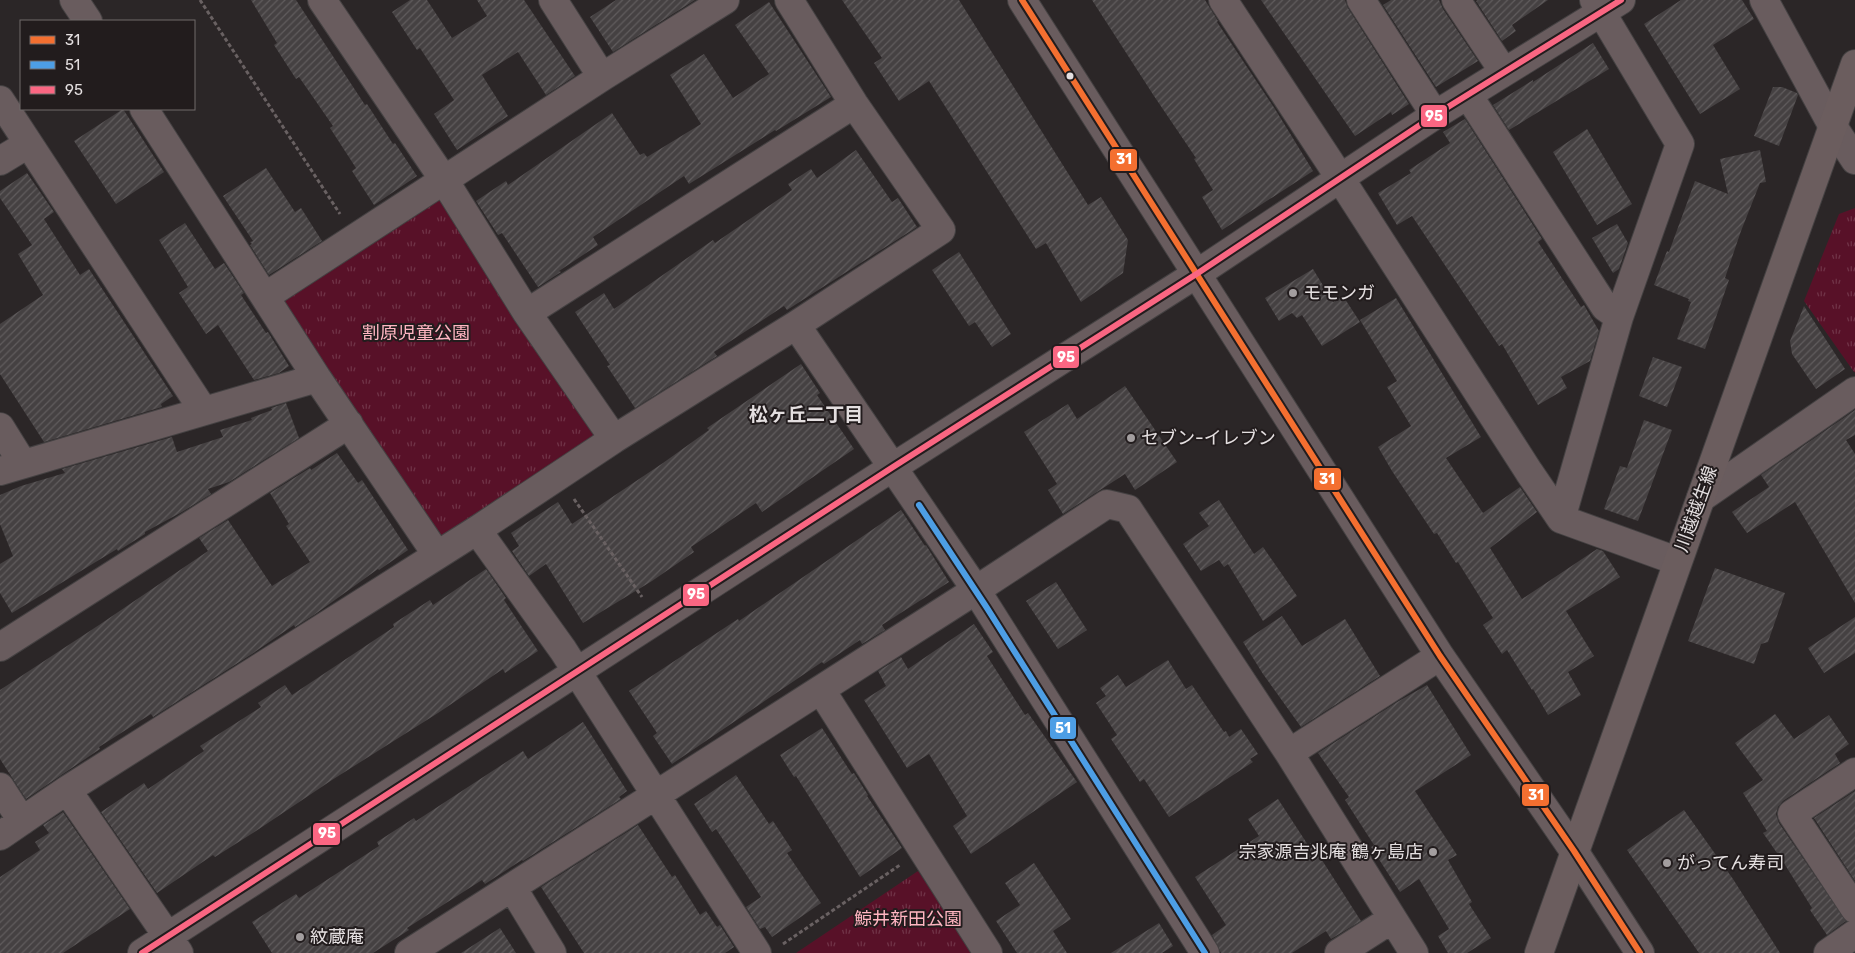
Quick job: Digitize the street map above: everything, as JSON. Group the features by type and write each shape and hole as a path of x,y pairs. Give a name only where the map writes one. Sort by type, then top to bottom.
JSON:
{"main road":[{"name":"川越越生線","path":"1539,953 1855,64"}],"street":[{"path":"74,0 87,20"},
{"path":"322,0 444,180 527,313 614,439"},
{"path":"553,0 602,77"},
{"path":"266,296 602,77 725,0"},
{"path":"0,836 67,790 477,530 614,439 796,325 941,230 854,104 789,0"},
{"path":"1022,0 1198,273 1440,656 1574,851 1640,953"},
{"path":"1223,0 1340,178 1518,456 1561,519 1677,561"},
{"path":"1361,0 1435,115"},
{"path":"1456,0 1504,72"},
{"path":"1764,0 1832,125 1854,159"},
{"path":"142,953 173,945 576,671 1198,273 1605,4 1680,144 1619,317 1561,519"},
{"path":"1468,94 1605,307 1619,317"},
{"path":"0,100 203,410"},
{"path":"527,313 854,104"},
{"path":"145,110 317,378 437,555"},
{"path":"0,161 28,144"},
{"path":"796,325 976,590 1205,953"},
{"path":"0,427 11,467 317,378"},
{"path":"1701,498 1853,396"},
{"path":"0,647 349,424"},
{"path":"409,953 821,690 1107,504 1128,509 1289,753 1414,953"},
{"path":"477,530 576,671 656,796 767,950"},
{"path":"1289,753 1440,656"},
{"path":"821,690 988,953"},
{"path":"1855,772 1792,814 1855,909"},
{"path":"0,787 22,821"},
{"path":"67,790 173,945"},
{"path":"512,887 552,953"},
{"path":"1339,953 1392,919"},
{"path":"1828,953 1855,934"}],"path":[{"path":"200,0 355,238"},
{"path":"558,476 643,598"},
{"path":"767,950 923,850"}],"green space":[{"name":"割原児童公園","path":"438,191 602,436 438,541 275,297"},
{"path":"1855,208 1854,372 1804,301 1839,214"},
{"name":"鯨井新田公園","path":"918,871 973,953 796,953"}],"building":[{"path":"251,0 296,0 365,105 367,104 417,176 374,205 352,171 356,168 330,128 333,126 299,77 296,79 274,45 277,43"},
{"path":"410,0 427,0 452,38 487,16 477,0 524,0 575,76 546,95 518,52 482,75 508,116 457,150 434,114 454,100 420,48 417,50 392,12"},
{"path":"616,0 695,0 613,52 590,17"},
{"path":"842,0 959,0 1088,205 1101,197 1128,240 1123,273 1081,302 1046,243 1036,249 929,81 899,101 874,63 882,58"},
{"path":"1092,0 1205,0 1217,22 1275,109 1313,171 1222,230 1202,197 1213,190 1194,159 1196,158"},
{"path":"1261,0 1345,0 1348,8 1409,104 1392,115 1391,112 1355,136"},
{"path":"1391,0 1439,0 1478,61 1436,87 1383,5"},
{"path":"1548,0 1512,25 1516,31 1502,41 1476,1"},
{"path":"1681,0 1742,0 1754,19 1713,45 1740,89 1700,114 1644,24"},
{"path":"769,2 831,97 689,184 684,176 593,237 598,245 538,287 502,233 498,235 476,201 506,181 508,185 612,113 640,155 644,153 647,157 701,124 670,75 704,54 733,98 769,74 735,25"},
{"path":"1593,43 1609,69 1509,130 1493,105 1533,80 1533,82"},
{"path":"1773,87 1782,87 1798,95 1779,146 1754,136"},
{"path":"124,110 164,172 116,204 74,141"},
{"path":"1465,119 1542,239 1538,242 1581,307 1584,305 1599,331 1590,361 1561,377 1567,388 1538,405 1502,344 1499,346 1412,216 1397,225 1378,193 1411,173 1409,170 1450,143 1443,132"},
{"path":"1587,129 1632,204 1597,225 1553,152"},
{"path":"856,150 892,202 898,198 917,227 787,310 784,306 714,352 717,356 635,408 607,366 610,365 575,312 604,293 614,309 713,240 715,243 792,190 788,184 811,169 817,178"},
{"path":"1760,150 1766,182 1760,183 1741,231 1725,278 1729,280 1705,349 1677,339 1691,302 1688,301 1689,299 1654,285 1667,251 1669,252 1695,181 1728,194 1720,159"},
{"path":"266,168 295,212 301,208 322,241 269,275 250,245 252,244 250,242 253,241 223,196"},
{"path":"27,173 54,212 44,219 80,275 89,269 173,396 161,404 162,407 44,442 0,374 0,324 43,295 18,254 32,245 0,198 0,191"},
{"path":"185,223 215,269 224,263 244,293 241,295 266,333 268,332 289,366 279,373 254,380 218,325 206,334 179,293 188,287 159,240"},
{"path":"1617,224 1628,243 1619,269 1613,273 1592,238"},
{"path":"959,252 1011,334 992,347 975,322 969,326 932,270"},
{"path":"1313,269 1333,302 1343,296 1360,322 1322,346 1302,315 1297,318 1292,313 1279,321 1265,298"},
{"path":"1396,298 1481,437 1446,458 1483,513 1520,487 1537,512 1490,548 1522,599 1597,549 1603,551 1620,577 1566,611 1594,656 1568,672 1581,695 1548,715 1507,650 1502,654 1483,625 1493,618 1458,562 1456,563 1437,533 1434,534 1378,447 1411,426 1387,387 1397,381 1360,320"},
{"path":"1804,306 1845,369 1816,389 1792,354 1790,341"},
{"path":"1653,357 1682,367 1667,407 1639,396"},
{"path":"801,364 820,393 817,395 854,449 762,512 756,503 691,547 694,552 652,581 583,623 546,564 529,576 512,551 519,546 511,533 558,502 572,524 663,463 709,430 707,428"},
{"path":"1125,386 1177,462 1135,490 1125,474 1063,514 1048,490 1057,484 1024,432 1068,404 1077,419"},
{"path":"286,403 299,438 229,482 208,489 211,494 12,613 0,593 0,564 13,556 0,524 0,495 21,486 65,473 62,469 172,437 177,452 223,437 220,430 252,420 251,418"},
{"path":"1855,410 1855,435 1846,440 1855,454 1855,603 1795,502 1747,533 1732,512 1769,487 1761,475"},
{"path":"1644,420 1672,430 1638,521 1604,509 1620,466 1627,468"},
{"path":"337,453 358,483 362,480 408,550 314,615 295,627 294,625 153,717 151,714 99,747 100,749 26,799 0,759 0,690 208,551 199,538 228,520 272,586 310,562 286,526 289,524 270,493"},
{"path":"1219,500 1254,554 1263,547 1297,596 1263,621 1228,564 1224,567 1219,560 1201,571 1183,544 1209,526 1199,513"},
{"path":"901,510 949,582 882,625 885,630 862,644 860,640 824,664 822,662 672,764 653,736 657,733 629,691 738,619 739,621"},
{"path":"1715,568 1785,593 1768,642 1761,644 1754,664 1688,641"},
{"path":"486,569 538,651 505,673 503,669 259,829 215,857 213,855 157,893 101,812 144,783 148,789 204,751 200,746 261,707 258,703 285,685 292,695 394,627 393,624 430,600 433,605"},
{"path":"1056,582 1087,630 1058,649 1026,601"},
{"path":"1282,616 1302,646 1345,619 1380,676 1301,727 1263,674 1243,642"},
{"path":"1855,617 1855,653 1824,673 1808,648"},
{"path":"974,624 993,652 987,656 1025,715 1028,713 1077,782 971,854 953,826 967,816 929,754 907,768 864,700 886,686 878,671 901,657 908,669"},
{"path":"1168,660 1186,689 1192,685 1224,732 1226,731 1229,737 1241,729 1258,754 1250,759 1253,762 1169,817 1144,779 1140,782 1111,739 1117,735 1096,703 1106,696 1100,688 1118,675 1126,687"},
{"path":"1427,685 1471,755 1415,791 1457,855 1448,860 1472,902 1469,904 1491,938 1467,953 1448,953 1438,936 1449,929 1419,879 1400,892 1371,847 1374,845 1345,800 1349,797 1318,753"},
{"path":"1775,714 1794,739 1829,715 1849,744 1835,754 1840,763 1783,801 1778,807 1776,814 1779,823 1846,921 1827,935 1810,910 1812,908 1782,860 1763,833 1767,831 1743,793 1763,780 1735,743"},
{"path":"583,722 627,791 619,797 621,799 485,884 482,880 407,928 409,930 373,953 272,953 252,922 296,894 299,898 379,846 377,842 414,818 416,821 523,751 528,759"},
{"path":"822,728 852,774 854,773 902,848 860,877 796,776 794,777 780,755"},
{"path":"736,775 769,824 773,821 792,850 787,853 821,903 772,937 765,927 760,929 746,907 761,897 716,829 712,832 694,804"},
{"path":"1855,791 1855,881 1814,818"},
{"path":"1278,799 1308,845 1311,843 1361,921 1331,939 1326,931 1292,953 1221,953 1212,935 1226,925 1195,877 1259,836 1248,819"},
{"path":"1684,810 1733,879 1780,953 1699,953 1627,850"},
{"path":"63,812 130,909 63,953 0,953 0,877 40,850 35,842 49,833 43,825"},
{"path":"638,825 672,877 675,875 700,915 706,911 717,927 720,925 734,947 725,953 584,953 541,887"},
{"path":"1034,863 1071,919 1053,931 1067,953 1017,953 996,921 1020,905 1005,883"},
{"path":"1159,923 1173,946 1162,953 1111,953"},
{"path":"500,928 516,953 461,953"}],"transit line":[{"name":"31","path":"1022,0 1440,656 1574,851 1640,953"},
{"name":"95","path":"142,953 893,467 1198,273 1435,115 1621,0"},
{"name":"51","path":"919,505 987,608 1205,953"}],"place":[{"name":"モモンガ","path":"1293,293"},
{"name":"セブン-イレブン","path":"1131,438"},
{"name":"宗家源吉兆庵 鶴ヶ島店","path":"1433,852"},
{"name":"がってん寿司","path":"1667,863"},
{"name":"紋蔵庵","path":"300,937"}],"district":[{"name":"松ヶ丘二丁目","path":"806,414"}]}
